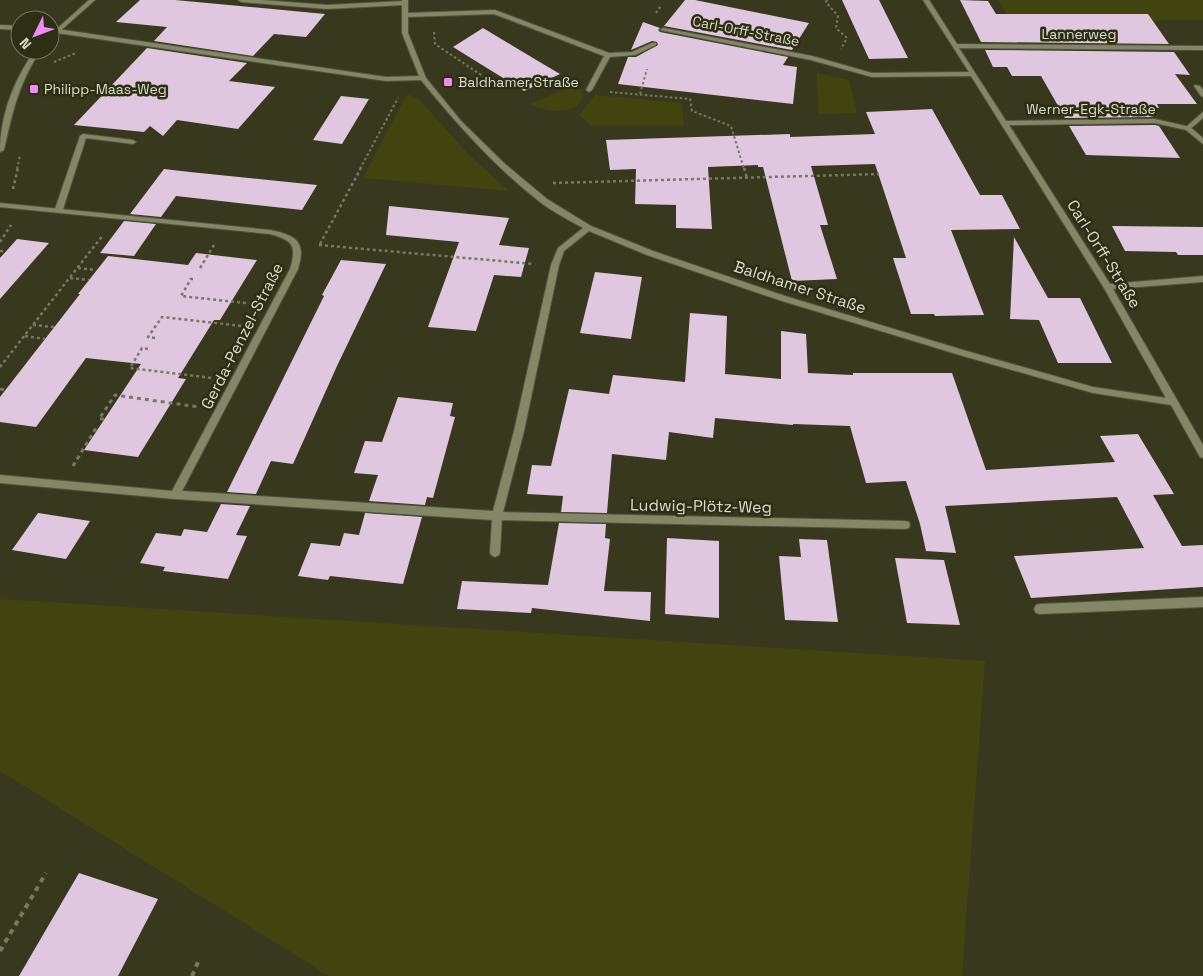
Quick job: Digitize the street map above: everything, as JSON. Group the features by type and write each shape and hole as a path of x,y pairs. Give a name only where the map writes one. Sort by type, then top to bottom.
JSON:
{"street":[{"path":"60,26 92,0"},
{"path":"241,0 327,7 404,1"},
{"name":"Carl-Orff-Straße","path":"926,0 1108,287 1203,454"},
{"name":"Baldhamer Straße","path":"404,1 405,33 423,78 460,122 502,166 544,201 588,228 650,253 782,298 963,353 1093,390 1172,402"},
{"path":"404,15 495,12 608,55 633,54 654,44"},
{"name":"Carl-Orff-Straße","path":"663,30 812,58 872,75 972,74"},
{"path":"60,32 386,79 423,78"},
{"name":"Lannerweg","path":"955,46 1203,48"},
{"path":"589,90 608,55"},
{"path":"0,150 15,90 31,60"},
{"path":"1197,86 1203,95"},
{"path":"1203,114 1188,128 1203,142"},
{"name":"Werner-Egk-Straße","path":"1003,123 1155,121 1188,128"},
{"path":"59,209 83,136 133,142"},
{"name":"Gerda-Penzel-Straße","path":"3,204 270,232 288,236 296,245 299,255 175,495"},
{"path":"496,552 497,516 519,432 555,265 561,250 588,228"},
{"path":"1108,287 1203,279"},
{"path":"0,479 175,495 497,516"},
{"name":"Ludwig-Plötz-Weg","path":"497,516 905,525"},
{"path":"1040,609 1203,602"}],"path":[{"path":"827,0 826,2 838,16 836,28 847,38 838,56 840,66"},
{"path":"433,27 435,44 499,88"},
{"path":"51,64 100,45 108,39"},
{"path":"319,245 402,90 411,83 423,78"},
{"path":"589,90 690,99 692,111 731,126 747,178"},
{"path":"3,204 12,190 20,154"},
{"path":"545,183 879,174"},
{"path":"0,367 118,216"},
{"path":"200,268 226,227"},
{"path":"299,255 319,245 555,265"},
{"path":"0,251 6,251"},
{"path":"77,268 96,270"},
{"path":"69,278 89,280"},
{"path":"194,279 191,279 181,296 274,306"},
{"path":"155,338 148,337 162,317 262,329"},
{"path":"32,325 54,327"},
{"path":"24,335 45,339"},
{"path":"148,349 142,348 130,368 235,381"},
{"path":"0,389 6,390"},
{"path":"104,419 99,419 115,395 220,410"},
{"path":"61,485 96,428 98,428"},
{"path":"0,951 46,873"},
{"path":"192,976 198,962"}],"shaded area":[{"path":"998,0 1203,0 1203,20 1120,21 1078,14 1045,14 1011,22"},
{"path":"817,73 849,80 857,113 818,114"},
{"path":"575,84 583,93 581,100 570,109 553,111 531,104"},
{"path":"410,95 419,99 468,154 509,191 363,178 406,96"},
{"path":"595,95 682,103 684,126 592,126 579,115"},
{"path":"0,599 985,661 962,976 329,976 0,771"}],"building":[{"path":"140,0 175,0 325,14 306,37 274,34 253,56 154,41 167,27 116,22"},
{"path":"685,0 695,0 809,23 792,50 664,26"},
{"path":"842,0 879,0 908,58 869,59"},
{"path":"960,0 988,1 996,14 1148,14 1169,44 981,42"},
{"path":"643,22 660,28 658,30 660,32 788,57 783,65 797,67 793,104 618,84 628,57 636,57 658,45 657,42 652,41 631,50"},
{"path":"483,28 560,74 524,91 453,47"},
{"path":"147,48 247,63 229,81 275,87 238,129 177,120 163,136 150,126 144,132 74,125"},
{"path":"985,50 1174,52 1190,75 1175,74 1197,104 1157,104 1159,108 1146,107 1153,117 1065,118 1041,76 1012,76 1007,67 993,67"},
{"path":"341,96 369,99 342,144 313,140"},
{"path":"932,109 980,195 1002,195 1020,229 951,230 984,315 935,316 934,314 911,314 893,258 906,258 875,164 811,166 828,225 820,225 837,279 792,281 763,167 758,167 758,165 708,167 712,229 676,228 676,205 635,204 636,169 610,170 606,140 790,134 790,137 875,134 866,112"},
{"path":"1069,126 1159,126 1180,158 1086,155"},
{"path":"164,169 317,185 302,210 176,196 161,217 130,214"},
{"path":"389,206 509,218 499,245 529,248 521,277 494,275 476,331 428,327 459,242 386,235"},
{"path":"124,221 156,224 134,256 100,253"},
{"path":"1112,226 1203,227 1203,255 1178,255 1176,252 1125,251"},
{"path":"1014,237 1048,298 1080,298 1112,363 1058,363 1039,320 1010,319"},
{"path":"17,239 49,243 0,299 0,258"},
{"path":"196,253 257,260 220,320 214,320 178,378 186,379 138,457 84,450 141,364 86,358 36,427 0,422 0,397 108,256 188,265"},
{"path":"341,260 386,264 293,464 271,461 256,494 227,492 324,296 322,295"},
{"path":"595,272 642,277 631,339 580,333"},
{"path":"690,313 727,316 725,374 781,379 781,331 806,334 808,373 853,375 853,373 952,373 986,470 1115,462 1100,436 1138,434 1174,494 1153,495 1182,546 1203,545 1203,587 1031,598 1014,556 1144,548 1117,497 945,506 956,553 926,551 920,524 906,481 866,483 850,426 793,425 715,418 713,438 669,432 666,460 612,454 607,513 561,512 563,496 527,494 532,465 551,466 569,389 609,394 613,375 685,382"},
{"path":"398,397 453,403 450,416 455,417 433,498 427,497 425,505 369,501 378,475 354,473 365,441 382,442"},
{"path":"221,504 250,506 236,535 247,536 228,579 163,571 165,567 140,563 156,533 181,536 184,529 207,532"},
{"path":"38,513 90,521 66,559 12,550"},
{"path":"365,513 422,517 403,584 330,576 328,580 298,576 311,543 340,546 344,533 359,535"},
{"path":"559,523 606,524 605,538 610,539 604,591 651,592 650,621 532,608 531,613 457,609 462,581 548,585"},
{"path":"667,538 719,541 719,618 665,614"},
{"path":"799,539 827,540 838,622 785,620 779,556 801,557"},
{"path":"895,558 944,560 960,625 907,623"},
{"path":"79,873 158,899 118,976 19,976"}],"place":[{"name":"Baldhamer Straße","path":"448,82"},
{"name":"Philipp-Maas-Weg","path":"34,89"}]}
